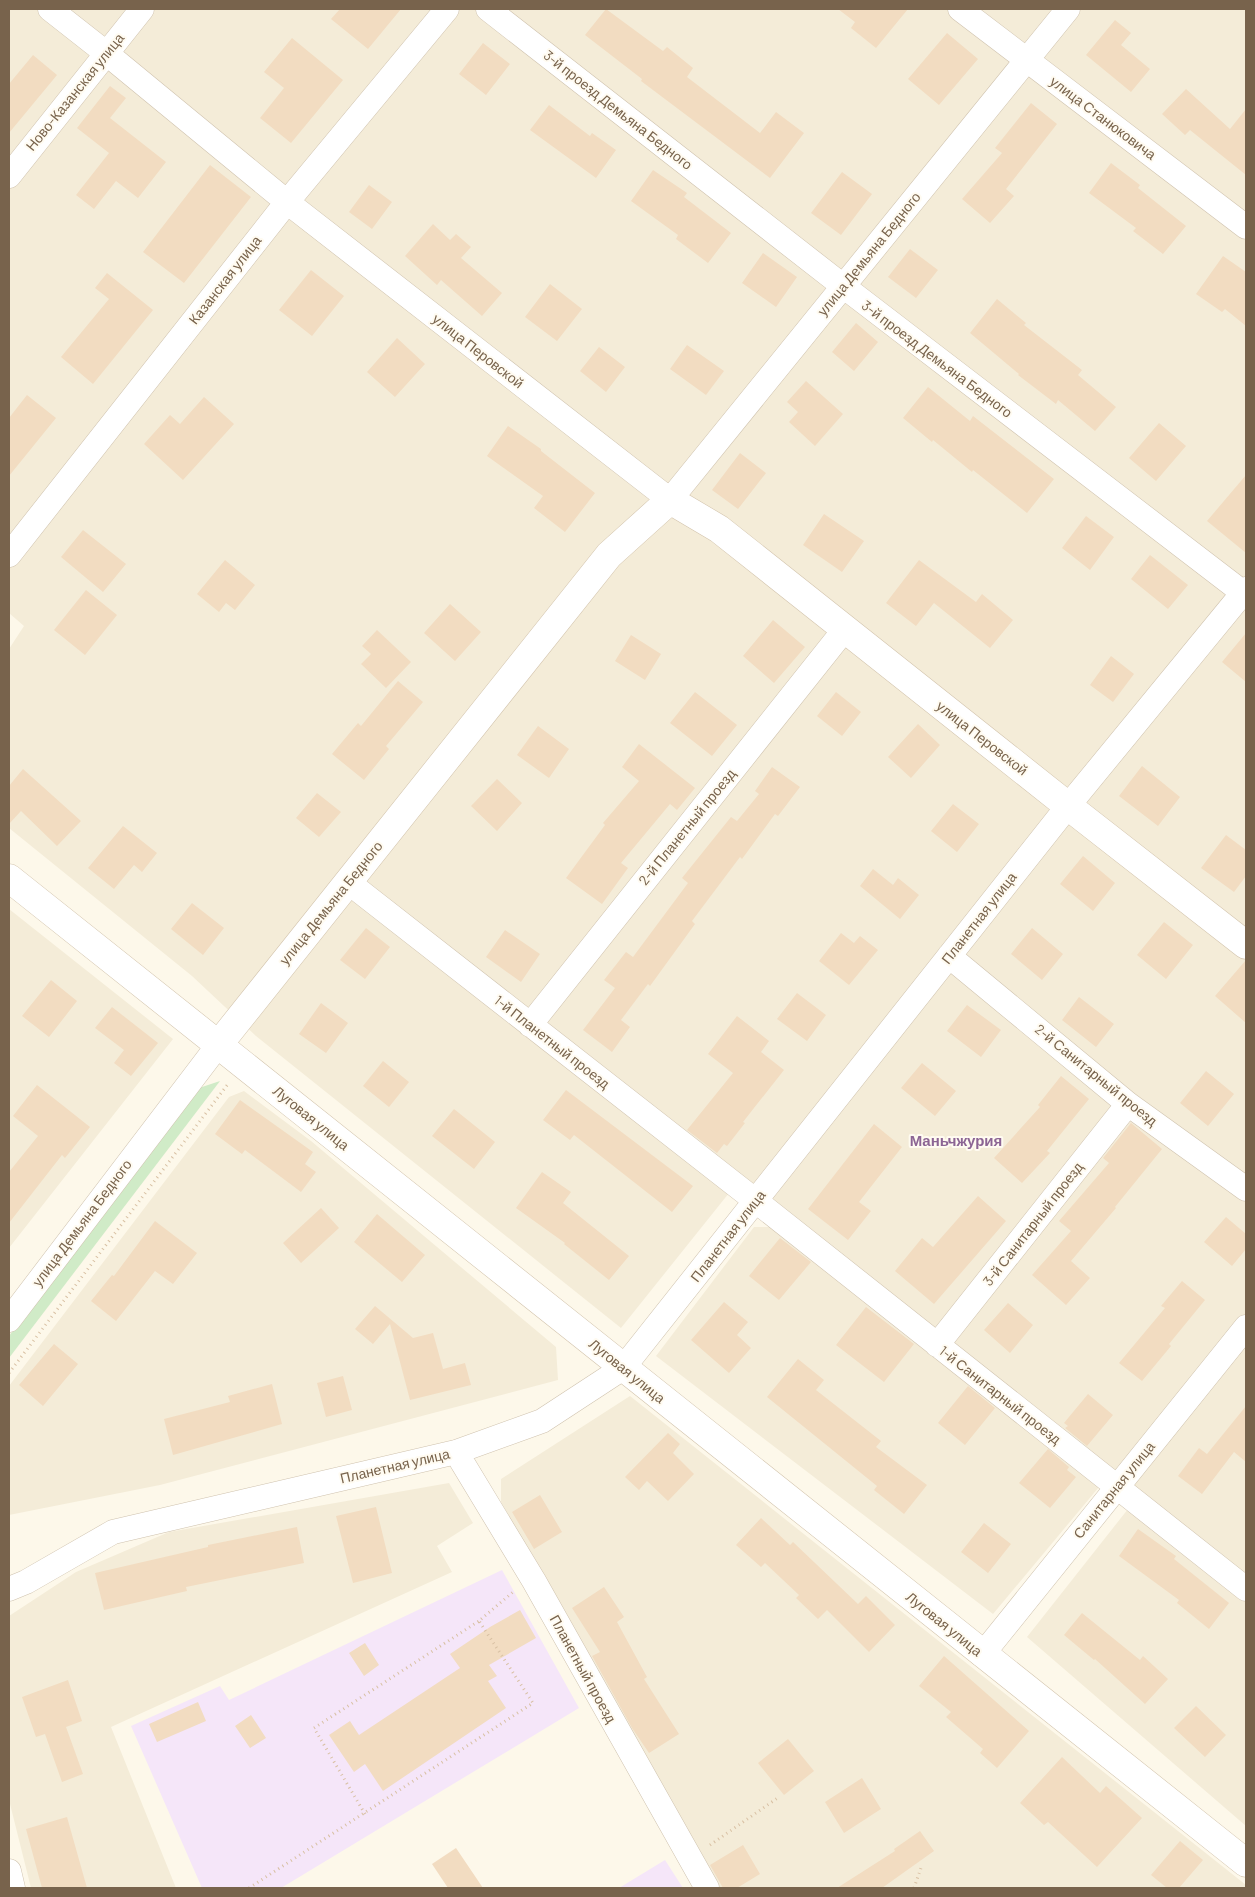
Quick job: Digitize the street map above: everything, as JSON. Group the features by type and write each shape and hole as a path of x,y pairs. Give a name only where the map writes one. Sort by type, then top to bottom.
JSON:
{"main road":[{"name":"улица Перовской","path":"670,500 719,529 1246,945"},
{"name":"улица Демьяна Бедного","path":"219,1044 609,555 670,500"},
{"name":"Луговая улица","path":"9,878 982,1655 1246,1863"}],"street":[{"name":"улица Перовской","path":"50,9 287,202 670,500"},
{"name":"Ново-Казанская улица","path":"9,176 142,9"},
{"name":"Казанская улица","path":"9,555 287,202 447,9"},
{"name":"3-й проезд Демьяна Бедного","path":"488,9 843,286 1245,592"},
{"name":"улица Станюковича","path":"960,9 1246,227"},
{"name":"улица Демьяна Бедного","path":"670,500 1068,9"},
{"name":"Планетная улица","path":"9,1589 26,1582 112,1532 456,1452 542,1421 624,1368 1068,806 1245,592"},
{"name":"2-й Планетный проезд","path":"530,1025 845,629"},
{"name":"1-й Планетный проезд","path":"348,882 756,1201"},
{"name":"2-й Санитарный проезд","path":"949,956 1128,1104 1246,1189"},
{"name":"улица Демьяна Бедного","path":"9,1320 219,1044"},
{"name":"3-й Санитарный проезд","path":"937,1346 1128,1104"},
{"name":"1-й Санитарный проезд","path":"756,1201 1246,1589"},
{"name":"Санитарная улица","path":"982,1655 1246,1327"},
{"name":"Планетный проезд","path":"456,1452 534,1581 707,1888"},
{"path":"9,1871 13,1888"}],"path":[{"path":"9,1373 244,1064"},
{"path":"365,1814 314,1728 479,1621 514,1592 534,1581"},
{"path":"249,1888 533,1703 479,1621"},
{"path":"690,1858 780,1797"},
{"path":"914,1888 920,1868"}],"shaded area":[{"path":"9,9 1246,9 1246,1574 741,1178 621,1328 256,1036 192,976 9,828 9,649 24,626 9,613"},
{"path":"9,909 173,1039 9,1248"},
{"path":"244,1091 311,1141 556,1347 558,1380 160,1485 9,1515 9,1386 229,1097"},
{"path":"754,1227 771,1227 1099,1487 993,1614 656,1356"},
{"path":"630,1396 1246,1885 1246,1888 715,1888 501,1502 501,1479"},
{"path":"449,1483 473,1523 437,1546 452,1572 111,1727 176,1888 31,1888 9,1800 9,1616 76,1572 169,1532"},
{"path":"1128,1509 1246,1602 1246,1826 1027,1637"},
{"path":"502,1570 579,1708 281,1888 202,1888 131,1726 220,1686 229,1700"},
{"path":"665,1860 683,1888 619,1888"}],"green space":[{"path":"220,1081 9,1358 9,1336 196,1089"}],"building":[{"path":"340,9 401,9 368,49 331,19"},
{"path":"606,9 663,51 667,47 693,68 687,77 760,133 776,112 804,133 770,178 641,81 642,79 585,35"},
{"path":"838,9 908,9 876,48 851,28 855,22"},
{"path":"1115,20 1131,33 1121,45 1150,69 1131,92 1086,55"},
{"path":"947,33 978,59 939,105 908,79"},
{"path":"292,38 343,80 291,143 260,118 284,88 264,72"},
{"path":"483,43 510,64 486,95 459,74"},
{"path":"33,55 57,75 9,133 9,84"},
{"path":"110,86 126,98 110,118 166,162 138,198 116,181 94,209 76,195 109,153 77,128"},
{"path":"1186,89 1230,129 1246,109 1246,175 1190,130 1185,135 1162,114"},
{"path":"1031,103 1057,124 1006,189 1014,196 990,223 962,199 1002,153 995,148"},
{"path":"549,105 590,136 592,133 616,150 596,178 530,130"},
{"path":"1111,163 1140,185 1138,188 1186,226 1163,254 1133,231 1136,228 1089,193"},
{"path":"210,165 251,197 184,283 143,252"},
{"path":"653,170 687,193 684,197 731,233 708,263 676,239 678,235 631,201"},
{"path":"842,172 872,194 841,235 811,213"},
{"path":"369,185 392,202 372,229 349,212"},
{"path":"433,224 450,240 456,234 471,247 461,258 502,293 482,316 441,280 437,285 405,256"},
{"path":"910,249 938,270 916,298 888,277"},
{"path":"763,253 797,277 776,307 742,283"},
{"path":"1223,256 1246,272 1246,326 1225,309 1222,312 1196,294"},
{"path":"311,270 344,296 312,336 279,310"},
{"path":"107,273 153,310 93,384 61,357 109,299 95,288"},
{"path":"550,284 582,309 557,341 525,317"},
{"path":"997,299 1026,323 1024,325 1082,370 1078,375 1116,407 1095,431 1058,400 1056,404 1018,375 970,333"},
{"path":"856,323 878,342 854,371 832,352"},
{"path":"397,338 425,364 395,397 367,372"},
{"path":"687,345 724,371 706,395 670,369"},
{"path":"599,347 625,367 606,392 580,371"},
{"path":"806,381 843,414 815,446 789,422 798,412 787,402"},
{"path":"928,387 970,421 973,416 1054,479 1027,513 903,418"},
{"path":"27,395 56,418 9,476 9,418"},
{"path":"204,397 234,424 183,480 144,444 170,415 180,424"},
{"path":"1159,423 1186,446 1156,481 1129,458"},
{"path":"508,426 541,449 541,451 595,493 565,532 534,508 543,496 487,456"},
{"path":"740,453 766,473 738,509 712,490"},
{"path":"1246,475 1246,553 1207,521"},
{"path":"824,514 864,541 842,572 803,545"},
{"path":"1086,516 1114,537 1090,570 1062,548"},
{"path":"83,530 126,564 103,592 61,557"},
{"path":"1150,555 1188,585 1168,609 1131,579"},
{"path":"225,560 255,585 235,610 226,603 219,612 197,594"},
{"path":"919,560 976,602 982,594 1013,620 990,648 934,603 916,626 886,603"},
{"path":"86,590 117,615 85,655 54,630"},
{"path":"450,604 481,632 455,661 424,633"},
{"path":"773,620 805,647 774,683 743,656"},
{"path":"377,630 411,662 386,688 361,664 371,654 362,646"},
{"path":"1246,633 1246,682 1222,662"},
{"path":"631,635 661,654 645,680 615,661"},
{"path":"1111,656 1134,674 1113,702 1090,685"},
{"path":"398,681 423,702 386,746 389,749 364,780 332,754 358,723 361,726"},
{"path":"695,692 737,725 712,756 670,723"},
{"path":"836,692 861,712 842,736 817,716"},
{"path":"918,724 940,745 911,778 888,757"},
{"path":"538,726 569,749 549,778 517,755"},
{"path":"639,744 695,788 677,810 670,804 621,863 628,868 602,904 566,878 605,825 603,823 639,781 622,767"},
{"path":"1142,766 1180,797 1158,826 1119,796"},
{"path":"772,767 800,787 778,816 775,814 742,859 740,857 692,921 695,924 650,986 648,984 621,1020 630,1027 612,1052 583,1030 615,988 604,980 626,952 633,957 688,883 682,878 731,817 737,821 759,794 755,791"},
{"path":"23,769 81,821 57,846 21,811 9,824 9,786"},
{"path":"497,779 522,803 497,831 471,806"},
{"path":"317,793 341,812 319,837 296,818"},
{"path":"953,804 979,824 957,852 931,831"},
{"path":"123,826 157,853 142,872 134,865 114,889 88,868"},
{"path":"1226,835 1246,850 1246,876 1234,892 1201,868"},
{"path":"1083,856 1115,883 1093,911 1060,884"},
{"path":"873,869 893,885 898,878 919,895 900,919 860,886"},
{"path":"192,903 224,928 203,955 171,929"},
{"path":"1164,922 1193,945 1166,979 1137,955"},
{"path":"366,928 390,947 365,979 340,960"},
{"path":"1032,928 1063,954 1042,980 1011,954"},
{"path":"505,930 540,954 521,982 486,957"},
{"path":"841,933 854,943 860,936 878,950 849,985 819,961"},
{"path":"1246,960 1246,1023 1215,996"},
{"path":"51,980 77,1001 49,1037 22,1016"},
{"path":"797,993 826,1015 807,1041 777,1019"},
{"path":"1079,997 1114,1024 1096,1047 1062,1020"},
{"path":"321,1003 348,1023 326,1053 299,1034"},
{"path":"967,1005 1001,1030 981,1057 947,1031"},
{"path":"112,1007 158,1043 131,1076 114,1063 124,1050 95,1028"},
{"path":"737,1016 769,1041 761,1052 784,1070 743,1122 745,1123 727,1146 724,1144 717,1153 687,1130 733,1073 708,1054"},
{"path":"383,1061 409,1082 389,1107 363,1086"},
{"path":"922,1063 956,1091 935,1116 901,1088"},
{"path":"1206,1071 1234,1094 1208,1126 1180,1103"},
{"path":"1061,1076 1089,1099 1047,1151 1050,1153 1022,1183 994,1158 1040,1107 1038,1105"},
{"path":"37,1085 90,1127 65,1158 62,1155 9,1223 9,1172 38,1136 13,1116"},
{"path":"566,1090 693,1186 672,1212 574,1135 570,1140 543,1120"},
{"path":"240,1100 313,1152 305,1164 316,1172 301,1192 245,1150 242,1154 215,1134"},
{"path":"454,1109 495,1142 474,1169 432,1136"},
{"path":"1131,1123 1162,1149 1116,1208 1071,1261 1090,1278 1066,1305 1032,1275 1071,1231 1059,1221 1109,1163 1103,1158"},
{"path":"874,1124 902,1147 859,1202 871,1211 848,1240 808,1209"},
{"path":"542,1172 571,1192 563,1203 629,1256 609,1280 565,1243 516,1208"},
{"path":"978,1196 1006,1221 934,1304 895,1271 922,1238 933,1247"},
{"path":"321,1208 339,1228 301,1263 283,1243"},
{"path":"377,1214 425,1255 402,1282 354,1242"},
{"path":"1226,1217 1246,1234 1246,1249 1232,1266 1204,1242"},
{"path":"155,1221 197,1253 173,1284 155,1271 116,1321 91,1301 112,1275 114,1276"},
{"path":"780,1238 811,1262 779,1300 749,1276"},
{"path":"1182,1281 1205,1300 1142,1381 1119,1363 1165,1308 1161,1306"},
{"path":"724,1302 748,1322 737,1335 751,1348 729,1373 691,1340"},
{"path":"1008,1303 1033,1325 1010,1353 984,1330"},
{"path":"375,1306 413,1338 433,1333 443,1369 465,1363 471,1385 410,1400 390,1324 373,1344 355,1329"},
{"path":"866,1307 914,1344 884,1382 836,1345"},
{"path":"54,1344 78,1364 43,1406 19,1385"},
{"path":"798,1359 824,1380 816,1390 881,1441 876,1447 927,1485 904,1514 874,1490 877,1486 767,1397"},
{"path":"343,1376 352,1410 326,1417 317,1383"},
{"path":"272,1384 282,1424 173,1455 164,1419 230,1402 228,1396"},
{"path":"968,1386 995,1408 965,1445 938,1423"},
{"path":"1088,1394 1113,1415 1087,1446 1065,1428 1068,1426 1064,1423"},
{"path":"1246,1406 1246,1462 1234,1452 1202,1494 1178,1476 1199,1448 1207,1454"},
{"path":"668,1433 680,1444 673,1453 694,1474 668,1501 647,1481 639,1490 625,1477"},
{"path":"1048,1449 1069,1467 1067,1470 1076,1477 1050,1508 1019,1483"},
{"path":"540,1495 562,1532 534,1549 512,1512"},
{"path":"376,1507 392,1573 353,1583 336,1516"},
{"path":"761,1518 790,1545 793,1542 858,1604 866,1596 895,1625 869,1652 827,1610 818,1619 796,1598 799,1595 765,1563 761,1567 736,1545"},
{"path":"984,1523 1011,1544 988,1573 961,1552"},
{"path":"297,1527 304,1563 186,1587 187,1591 104,1610 95,1573 208,1547 208,1545"},
{"path":"1138,1529 1176,1556 1174,1559 1229,1603 1209,1629 1177,1603 1179,1600 1119,1556"},
{"path":"604,1587 624,1617 617,1622 647,1677 644,1679 679,1734 649,1753 632,1728 592,1656 600,1652 572,1608"},
{"path":"520,1610 536,1638 489,1665 497,1676 488,1681 506,1708 383,1791 365,1764 354,1772 329,1735 350,1721 359,1735 460,1668 450,1654 490,1627"},
{"path":"1082,1613 1140,1660 1143,1656 1168,1679 1145,1704 1095,1659 1064,1635"},
{"path":"365,1643 379,1665 364,1676 349,1653"},
{"path":"944,1656 1029,1731 997,1768 980,1753 983,1749 946,1717 951,1712 919,1686"},
{"path":"68,1680 82,1721 66,1727 83,1774 62,1782 45,1734 36,1737 22,1697"},
{"path":"198,1702 206,1721 157,1742 149,1724"},
{"path":"1196,1706 1226,1735 1205,1757 1174,1728"},
{"path":"251,1715 266,1738 250,1748 235,1726"},
{"path":"788,1739 814,1771 784,1795 758,1763"},
{"path":"1062,1757 1100,1793 1106,1786 1142,1818 1097,1867 1048,1822 1044,1825 1020,1803"},
{"path":"862,1778 881,1809 844,1833 825,1802"},
{"path":"67,1817 87,1888 42,1888 26,1829"},
{"path":"920,1831 934,1851 882,1888 837,1888 895,1851 894,1849"},
{"path":"1180,1841 1203,1860 1179,1888 1167,1888 1151,1875"},
{"path":"743,1845 760,1874 737,1888 723,1888 710,1865"},
{"path":"456,1848 483,1888 448,1888 432,1864"}],"district":[{"name":"Маньчжурия","path":"956,1141"}]}
